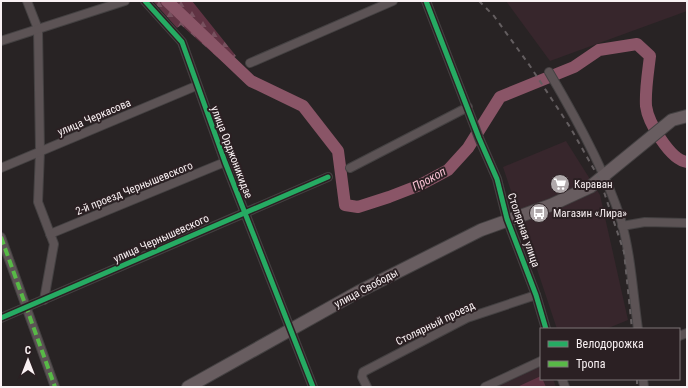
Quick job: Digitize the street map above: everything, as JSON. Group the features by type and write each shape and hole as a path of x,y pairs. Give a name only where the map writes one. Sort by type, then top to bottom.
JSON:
{"main road":[{"name":"улица Свободы","path":"188,387 358,292 481,230 507,219 551,204 590,187 672,120 687,116"}],"street":[{"path":"27,1 38,29 40,151 38,202 54,244 44,300"},
{"path":"1,41 125,1"},
{"name":"улица Орджоникидзе","path":"145,1 182,42 196,86 313,387"},
{"path":"250,63 393,1"},
{"path":"350,168 468,107 426,1"},
{"path":"549,72 605,176 622,226 629,256 638,328"},
{"name":"улица Черкасова","path":"1,168 196,86"},
{"name":"Столярная улица","path":"468,107 479,138 497,179 507,219 536,295 546,328"},
{"name":"2-й проезд Чернышевского","path":"50,234 225,162"},
{"name":"улица Чернышевского","path":"1,318 328,178"},
{"path":"622,226 645,222 687,223"},
{"path":"1,237 56,387"},
{"name":"Столярный проезд","path":"366,387 362,377 363,372 467,318 536,295"},
{"path":"485,387 540,361"}],"shaded area":[{"path":"506,1 687,1 687,11 550,61"},
{"path":"566,141 600,195 628,320 608,328 557,328 503,167"},
{"path":"540,364 540,380 553,380 556,387 493,387"}],"green space":[{"path":"153,1 192,1 236,56 224,63 181,25 177,28"},
{"path":"540,376 540,380 543,380 546,387 517,387"}],"waterway":[{"name":"Прокоп","path":"167,1 251,81 303,106 338,151 345,205 358,207 389,197 420,185 448,170 468,148 500,97 574,67 599,50 637,44 650,56 646,106 651,121 667,148 680,160 687,162"}],"railway":[{"path":"479,1 494,16 530,66 570,127 600,180 624,252 632,328"},
{"path":"637,380 637,387"}],"marked path":[{"path":"1,237 55,387"}],"cycle path":[{"path":"145,1 182,42 225,162 313,387"},
{"path":"426,1 479,138 497,179 507,219 536,295 546,328"},
{"path":"1,318 328,177"}],"place":[{"name":"Караван","path":"560,184"},
{"name":"Магазин «Лира»","path":"539,213"}]}
